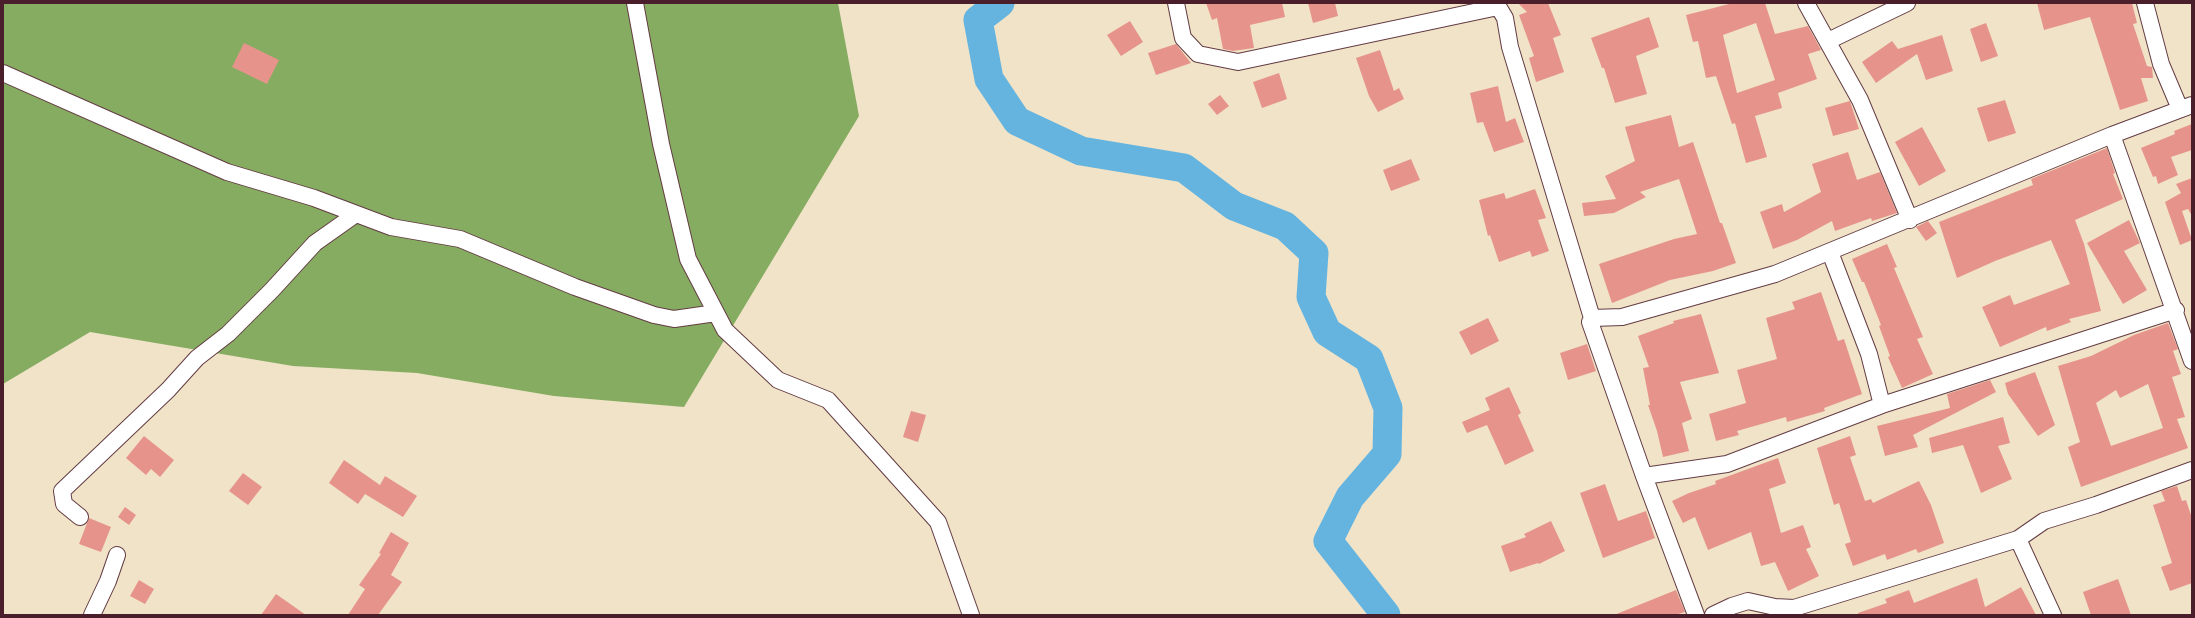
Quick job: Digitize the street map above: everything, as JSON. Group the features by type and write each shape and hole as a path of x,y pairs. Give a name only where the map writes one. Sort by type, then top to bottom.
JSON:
{"street":[{"path":"635,3 661,144 688,259 725,330 778,380 828,400 938,522 971,615"},
{"path":"1176,3 1184,38 1198,54 1238,62 1497,5 1505,18 1510,47 1592,318 1590,322 1644,476 1696,615"},
{"path":"1806,3 1860,100 1910,220"},
{"path":"1828,42 1908,3"},
{"path":"1592,318 1622,317 1774,274 1910,220 2112,135 2186,107 2161,64 2146,3"},
{"path":"3,73 227,172 281,188 391,227 460,239 575,287 654,315 674,319 716,313"},
{"path":"2112,135 2176,310 2192,361"},
{"path":"80,517 64,504 62,491 168,390 197,358 228,334 272,290 315,243 356,214"},
{"path":"1830,252 1869,354 1882,405"},
{"path":"1644,476 1727,464 1882,405 2176,310"},
{"path":"1713,615 1732,606 1748,601 1775,607 1794,608 2018,539 2044,522 2192,470"},
{"path":"2018,539 2053,615"},
{"path":"92,615 108,581 117,555"}],"green space":[{"path":"3,3 838,3 859,116 684,407 554,396 417,373 293,366 90,332 3,384"}],"building":[{"path":"1206,3 1282,3 1285,17 1250,25 1254,48 1233,51 1223,49 1217,18 1212,20"},
{"path":"1308,3 1335,3 1338,16 1313,23"},
{"path":"1518,3 1548,3 1561,35 1553,38 1564,72 1536,82 1529,58 1534,56 1519,15 1527,12"},
{"path":"1733,3 1765,3 1775,34 1808,26 1821,50 1808,54 1817,79 1778,93 1782,108 1755,116 1767,157 1746,163 1735,123 1732,124 1716,76 1706,78 1698,41 1693,42 1686,15","holes":["1756,23 1775,80 1737,93 1723,35"]},
{"path":"2037,3 2132,3 2137,23 2133,24 2147,66 2152,67 2153,78 2141,78 2148,101 2120,110 2090,17 2044,30"},
{"path":"1649,17 1659,47 1636,56 1647,94 1615,103 1604,68 1602,68 1591,38"},
{"path":"1130,21 1143,42 1121,56 1107,35"},
{"path":"1986,23 1998,56 1981,62 1970,29"},
{"path":"1942,35 1953,71 1926,80 1917,54 1876,83 1862,62 1892,41 1898,49"},
{"path":"244,43 279,60 267,84 232,67"},
{"path":"1176,44 1191,63 1156,75 1148,53"},
{"path":"1380,50 1394,91 1399,88 1404,99 1378,112 1369,96 1356,58"},
{"path":"1279,73 1287,99 1262,108 1253,82"},
{"path":"1498,86 1506,122 1515,118 1524,142 1494,152 1483,122 1477,123 1470,93"},
{"path":"1220,95 1229,106 1217,115 1208,104"},
{"path":"2005,100 2016,133 1988,142 1977,108"},
{"path":"1850,101 1859,129 1833,136 1825,108"},
{"path":"1671,115 1679,147 1693,142 1720,223 1722,223 1736,263 1713,271 1670,280 1612,303 1599,264 1674,239 1697,234 1679,179 1640,192 1646,197 1614,213 1584,216 1582,203 1616,199 1605,176 1635,161 1625,127"},
{"path":"2192,124 2192,150 2171,157 2178,175 2158,184 2156,176 2153,177 2141,148 2175,134 2174,131"},
{"path":"1922,127 1946,171 1919,186 1895,142"},
{"path":"2107,148 2115,173 2113,174 2123,199 2075,220 2084,244 2101,311 2069,319 2071,322 2047,331 2046,327 2000,347 1982,307 2010,295 2014,305 2070,284 2051,240 1995,261 1957,278 1939,222 2033,185 2031,179"},
{"path":"1848,152 1857,180 1880,172 1897,213 1872,221 1871,218 1835,231 1832,221 1797,240 1773,249 1760,212 1782,204 1784,212 1821,192 1812,164"},
{"path":"1411,159 1420,180 1391,191 1383,170"},
{"path":"2192,178 2192,216 2188,209 2182,211 2192,240 2180,245 2165,202 2181,193 2176,184"},
{"path":"1535,189 1546,218 1538,220 1549,251 1532,257 1530,251 1499,262 1490,235 1488,236 1479,200 1504,193 1506,199"},
{"path":"2129,220 2140,243 2124,251 2147,290 2123,304 2087,243"},
{"path":"1928,221 1937,233 1926,241 1916,227"},
{"path":"1887,244 1897,267 1894,268 1923,337 1917,339 1933,374 1902,388 1888,357 1890,356 1879,326 1881,325 1864,282 1862,282 1852,259"},
{"path":"1821,292 1838,341 1844,339 1862,394 1824,408 1825,411 1787,422 1786,417 1737,431 1739,435 1716,441 1709,414 1746,403 1737,370 1777,359 1766,318 1795,309 1792,302"},
{"path":"1701,314 1719,373 1680,382 1692,419 1682,423 1689,451 1663,457 1657,431 1648,405 1650,405 1643,368 1649,367 1638,336 1674,323 1673,321"},
{"path":"1488,318 1499,341 1471,355 1459,332"},
{"path":"2168,323 2178,349 2173,351 2181,374 2172,377 2185,417 2177,419 2188,448 2081,487 2068,447 2080,442 2058,366 2091,356 2134,335","holes":["2148,384 2163,428 2111,446 2096,403 2116,390 2120,398"]},
{"path":"1587,344 1596,371 1568,380 1560,353"},
{"path":"2035,372 2055,425 2038,436 2008,394 2005,383"},
{"path":"1990,380 1996,392 1913,435 1918,447 1885,456 1877,426 1950,408 1947,394"},
{"path":"1509,387 1521,413 1518,415 1534,451 1505,465 1487,425 1467,433 1462,422 1490,410 1485,398"},
{"path":"911,411 926,415 918,442 903,437"},
{"path":"2003,417 2010,443 1998,446 2012,479 1981,493 1963,445 1932,453 1929,438"},
{"path":"144,436 174,460 160,477 151,469 146,475 126,458"},
{"path":"1850,436 1856,455 1850,457 1865,501 1871,499 1873,503 1919,481 1931,505 1944,543 1918,553 1916,549 1887,560 1885,554 1853,566 1845,544 1851,542 1839,503 1834,505 1817,448"},
{"path":"1778,458 1786,483 1769,489 1781,533 1803,525 1811,547 1806,549 1819,576 1788,591 1775,562 1761,566 1751,532 1708,550 1695,517 1683,523 1672,501 1689,493 1716,484 1715,481"},
{"path":"344,460 380,485 385,476 417,496 403,517 365,494 358,504 329,483"},
{"path":"243,473 262,487 248,505 229,491"},
{"path":"1605,484 1618,521 1646,511 1655,538 1603,558 1580,493"},
{"path":"2177,486 2182,501 2186,500 2192,518 2192,583 2170,591 2161,567 2172,563 2153,505 2165,501 2161,491"},
{"path":"125,507 136,515 129,525 118,517"},
{"path":"89,518 111,527 101,552 79,544"},
{"path":"1551,521 1565,551 1539,564 1538,563 1510,572 1501,546 1526,537 1524,534"},
{"path":"391,532 409,543 391,575 402,582 378,615 348,615 365,589 359,585 381,554 379,553"},
{"path":"1977,578 1985,607 2021,587 2036,615 1858,615 1858,613 1887,603 1885,599 1909,590 1914,603"},
{"path":"2118,579 2131,615 2091,615 2083,592"},
{"path":"139,580 154,589 145,604 130,596"},
{"path":"1676,590 1685,612 1675,615 1614,615"},
{"path":"276,594 306,615 261,615"}],"waterway":[{"path":"1000,3 978,20 989,79 1017,121 1081,151 1184,168 1234,206 1285,226 1314,253 1311,297 1327,332 1369,359 1388,408 1387,454 1350,497 1328,541 1386,615"}]}
